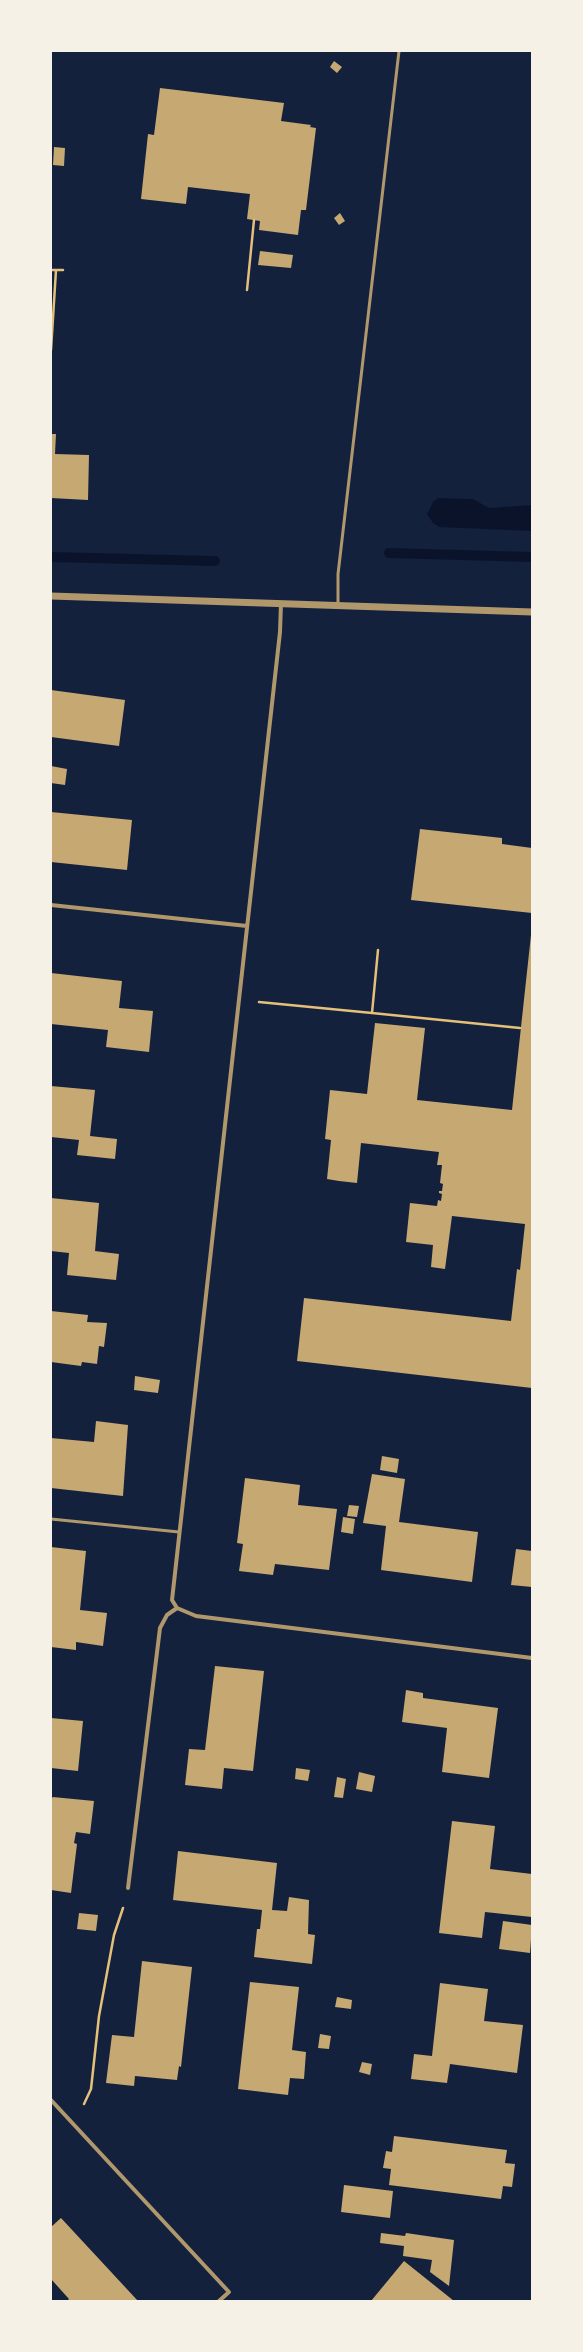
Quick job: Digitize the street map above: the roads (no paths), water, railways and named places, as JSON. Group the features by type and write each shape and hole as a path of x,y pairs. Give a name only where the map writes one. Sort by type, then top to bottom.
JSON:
{"street":[{"path":"51,596 532,612"},
{"path":"281,603 280,632 172,1589 172,1600 177,1608 196,1616 532,1658"},
{"path":"51,905 247,926"},
{"path":"128,1888 160,1628 167,1615 177,1608"},
{"path":"51,2100 229,2292 220,2301"}],"lane":[{"path":"338,605 342,537 399,51"},
{"path":"51,1519 179,1532"}],"water":[{"path":"438,498 473,499 489,508 532,505 532,531 439,527 433,523 427,514 433,502"}],"waterway":[{"path":"389,553 532,557"},
{"path":"51,557 215,561"}]}
